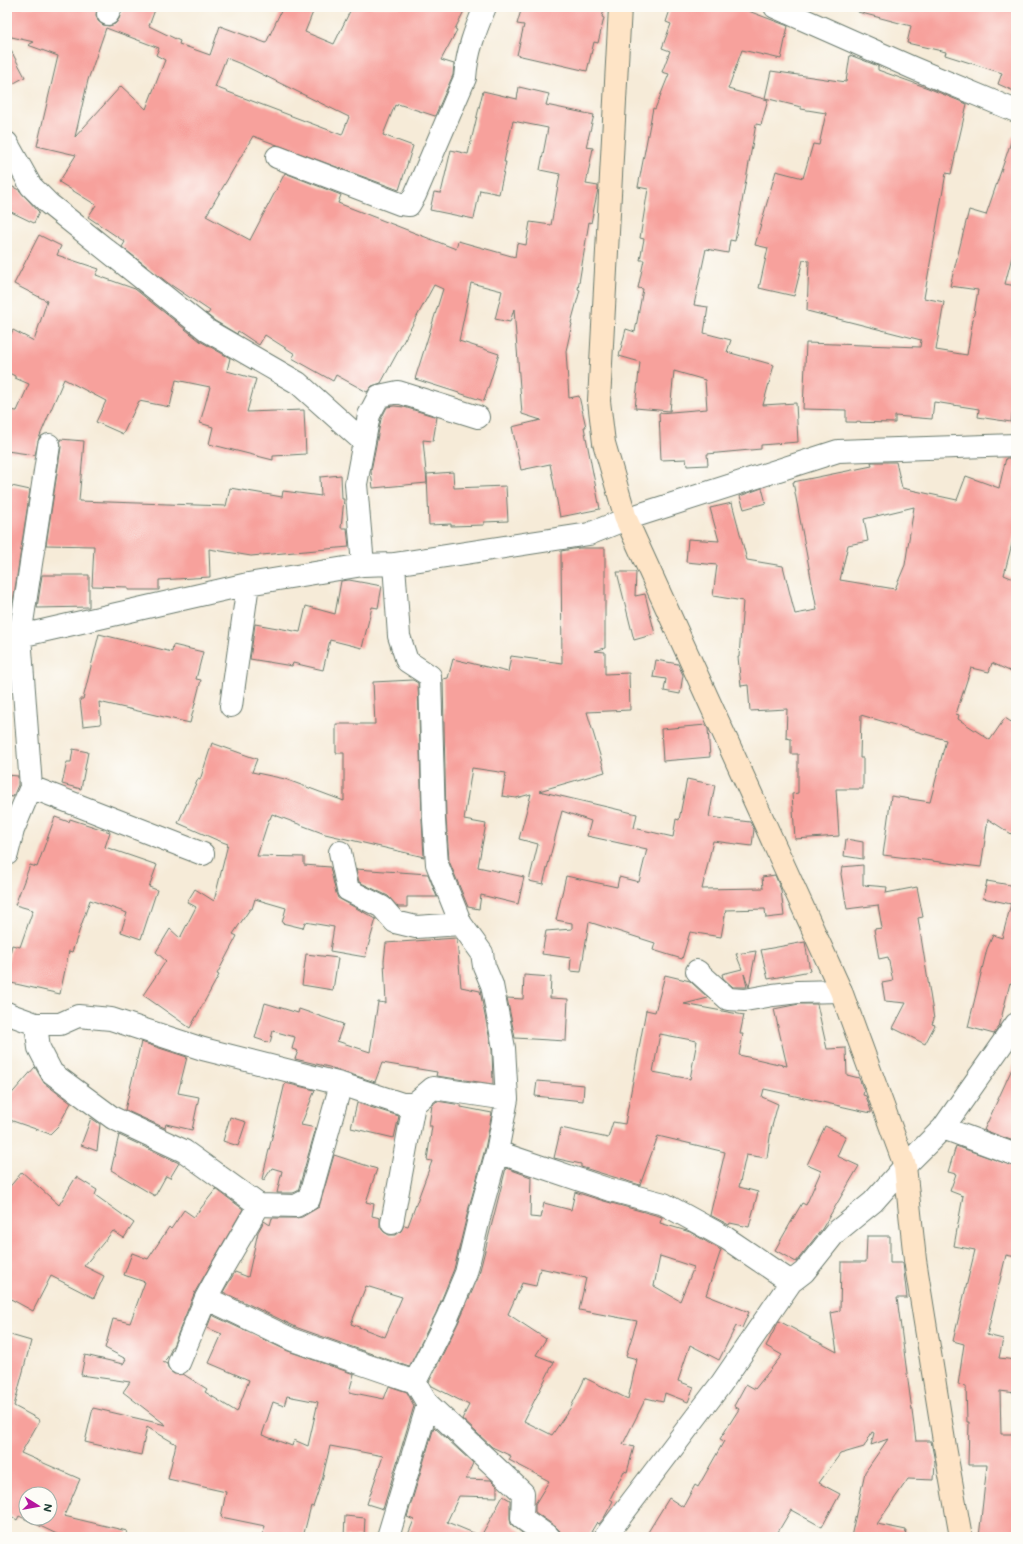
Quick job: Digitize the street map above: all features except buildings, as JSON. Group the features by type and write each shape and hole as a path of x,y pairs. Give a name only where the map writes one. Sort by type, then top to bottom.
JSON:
{"street":[{"path":"277,156 400,204 408,205 415,196 465,78 470,44 485,7"},
{"path":"620,7 599,401 604,443 626,519 841,991 905,1166 915,1260 961,1537"},
{"path":"775,7 913,68 1016,110"},
{"path":"7,143 31,186 49,204 208,331 298,384 364,442"},
{"path":"363,565 356,484 369,416 379,396 398,392 478,417"},
{"path":"7,854 14,830 31,787 13,637 49,445"},
{"path":"13,637 248,584 363,565 394,564 589,534 626,519 838,451 1016,445"},
{"path":"394,564 399,636 406,661 430,676 434,820 437,864 460,924 482,954 484,966 494,994 504,1048 507,1099 497,1152 466,1273 447,1318 415,1382"},
{"path":"231,706 248,584"},
{"path":"31,787 203,854"},
{"path":"340,852 348,890 382,907 394,922 416,927 460,924"},
{"path":"697,971 728,999 745,1000 773,994 841,991"},
{"path":"7,1013 36,1024 60,1024 78,1016 111,1019 203,1049 341,1084 402,1104 414,1104"},
{"path":"36,1024 40,1048 52,1073 113,1118 184,1151 259,1205 296,1206 309,1199 341,1084"},
{"path":"605,1537 721,1384 791,1282 804,1272 835,1233 872,1202 943,1128 1016,1024"},
{"path":"392,1223 414,1104 433,1088 507,1099"},
{"path":"943,1128 1016,1155"},
{"path":"497,1152 607,1189 664,1204 726,1238 791,1282"},
{"path":"179,1363 206,1298 259,1205"},
{"path":"206,1298 294,1340 415,1382 428,1404 523,1493 522,1518 549,1537"},
{"path":"388,1537 428,1404"}]}
